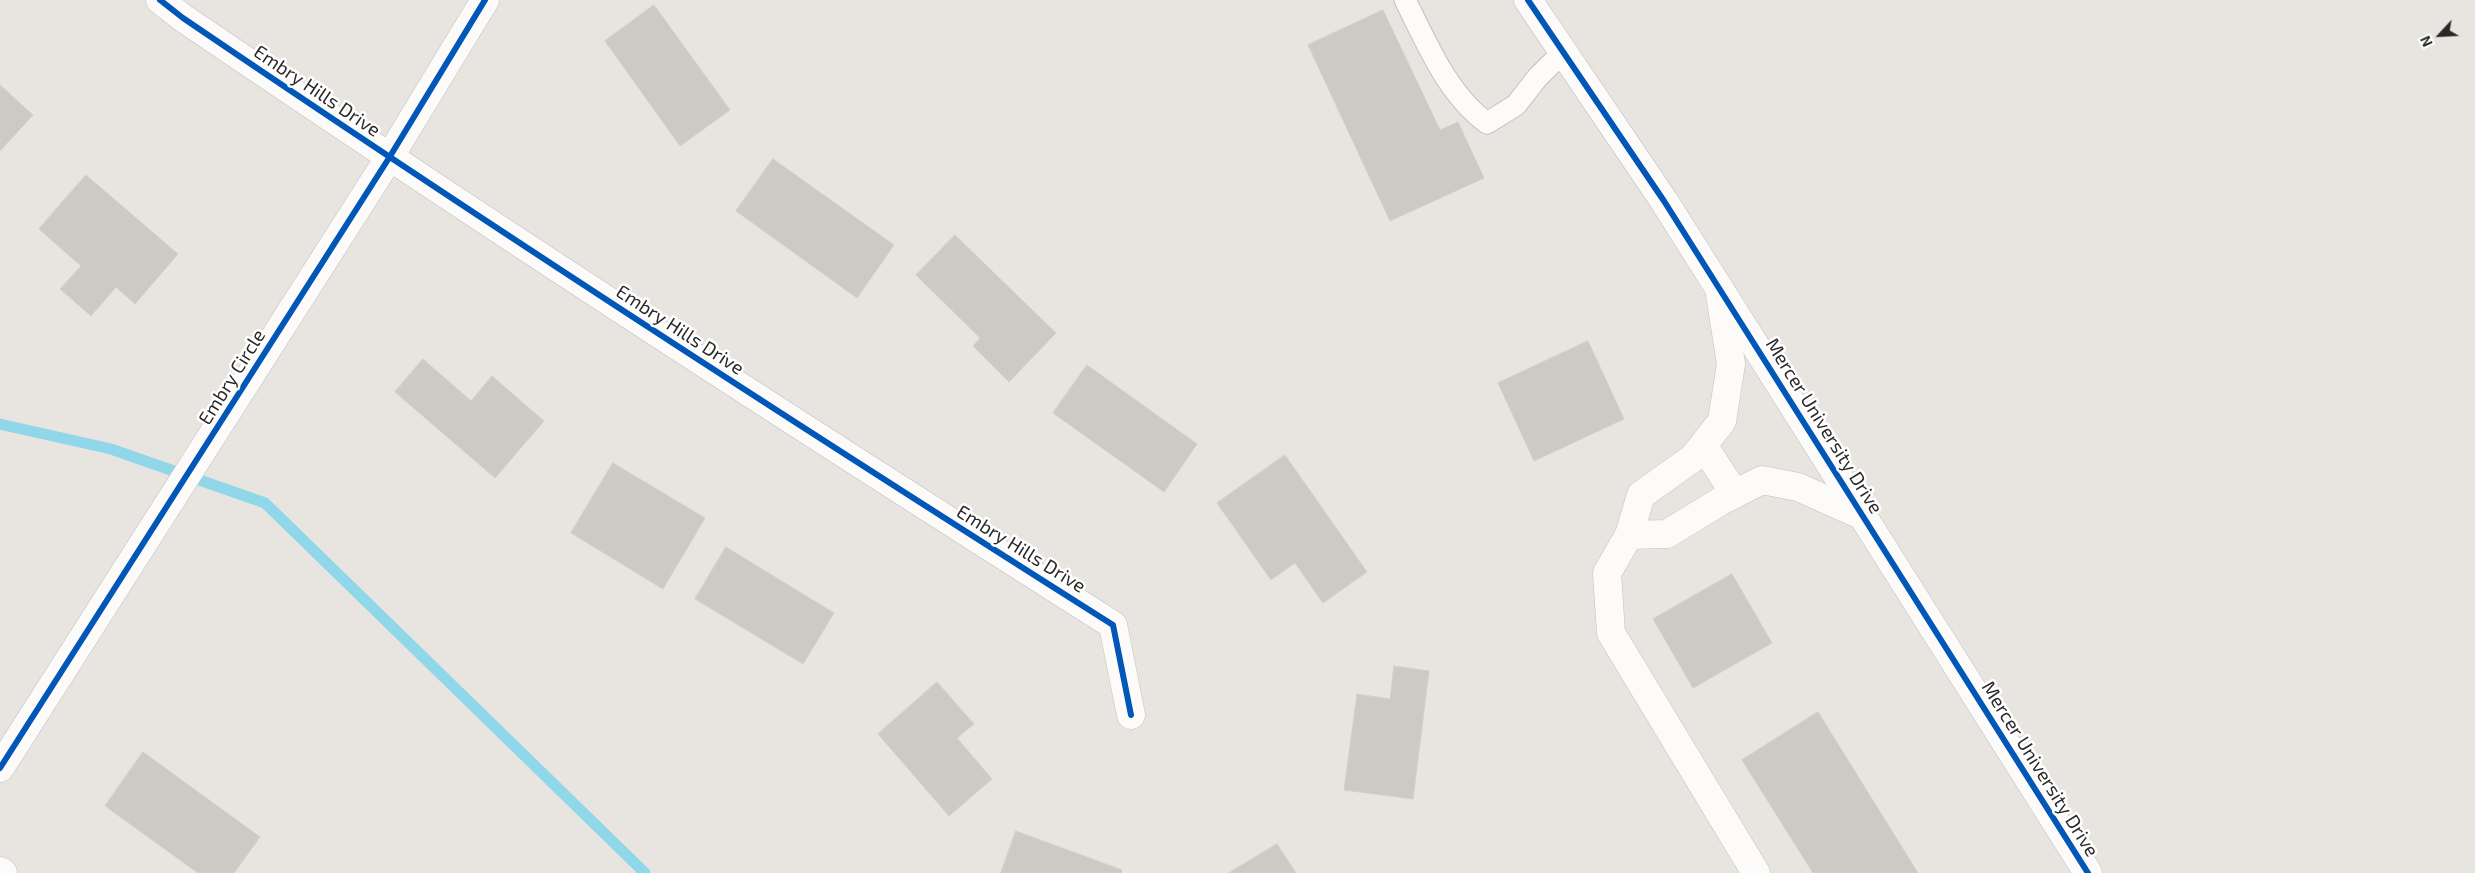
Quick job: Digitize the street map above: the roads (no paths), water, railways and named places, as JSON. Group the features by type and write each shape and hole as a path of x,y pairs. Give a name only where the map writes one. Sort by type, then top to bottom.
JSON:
{"street":[{"name":"Embry Hills Drive","path":"160,0 182,18 389,158 811,434 1113,625 1132,715"},
{"name":"Embry Circle","path":"0,768 389,158 485,0"},
{"name":"Mercer University Drive","path":"1528,0 1564,51 1719,288 2088,873"},
{"path":"1719,288 1731,364 1722,421 1693,458 1642,495 1630,535 1607,573 1611,633 1756,873"},
{"path":"1703,445 1735,494"},
{"path":"1630,535 1667,534 1762,480 1798,487 1863,516"}],"lane":[{"path":"1405,0 1440,68 1469,110 1487,123 1516,104 1537,78 1564,51"}],"waterway":[{"path":"0,424 111,449 265,503 645,873"}]}
